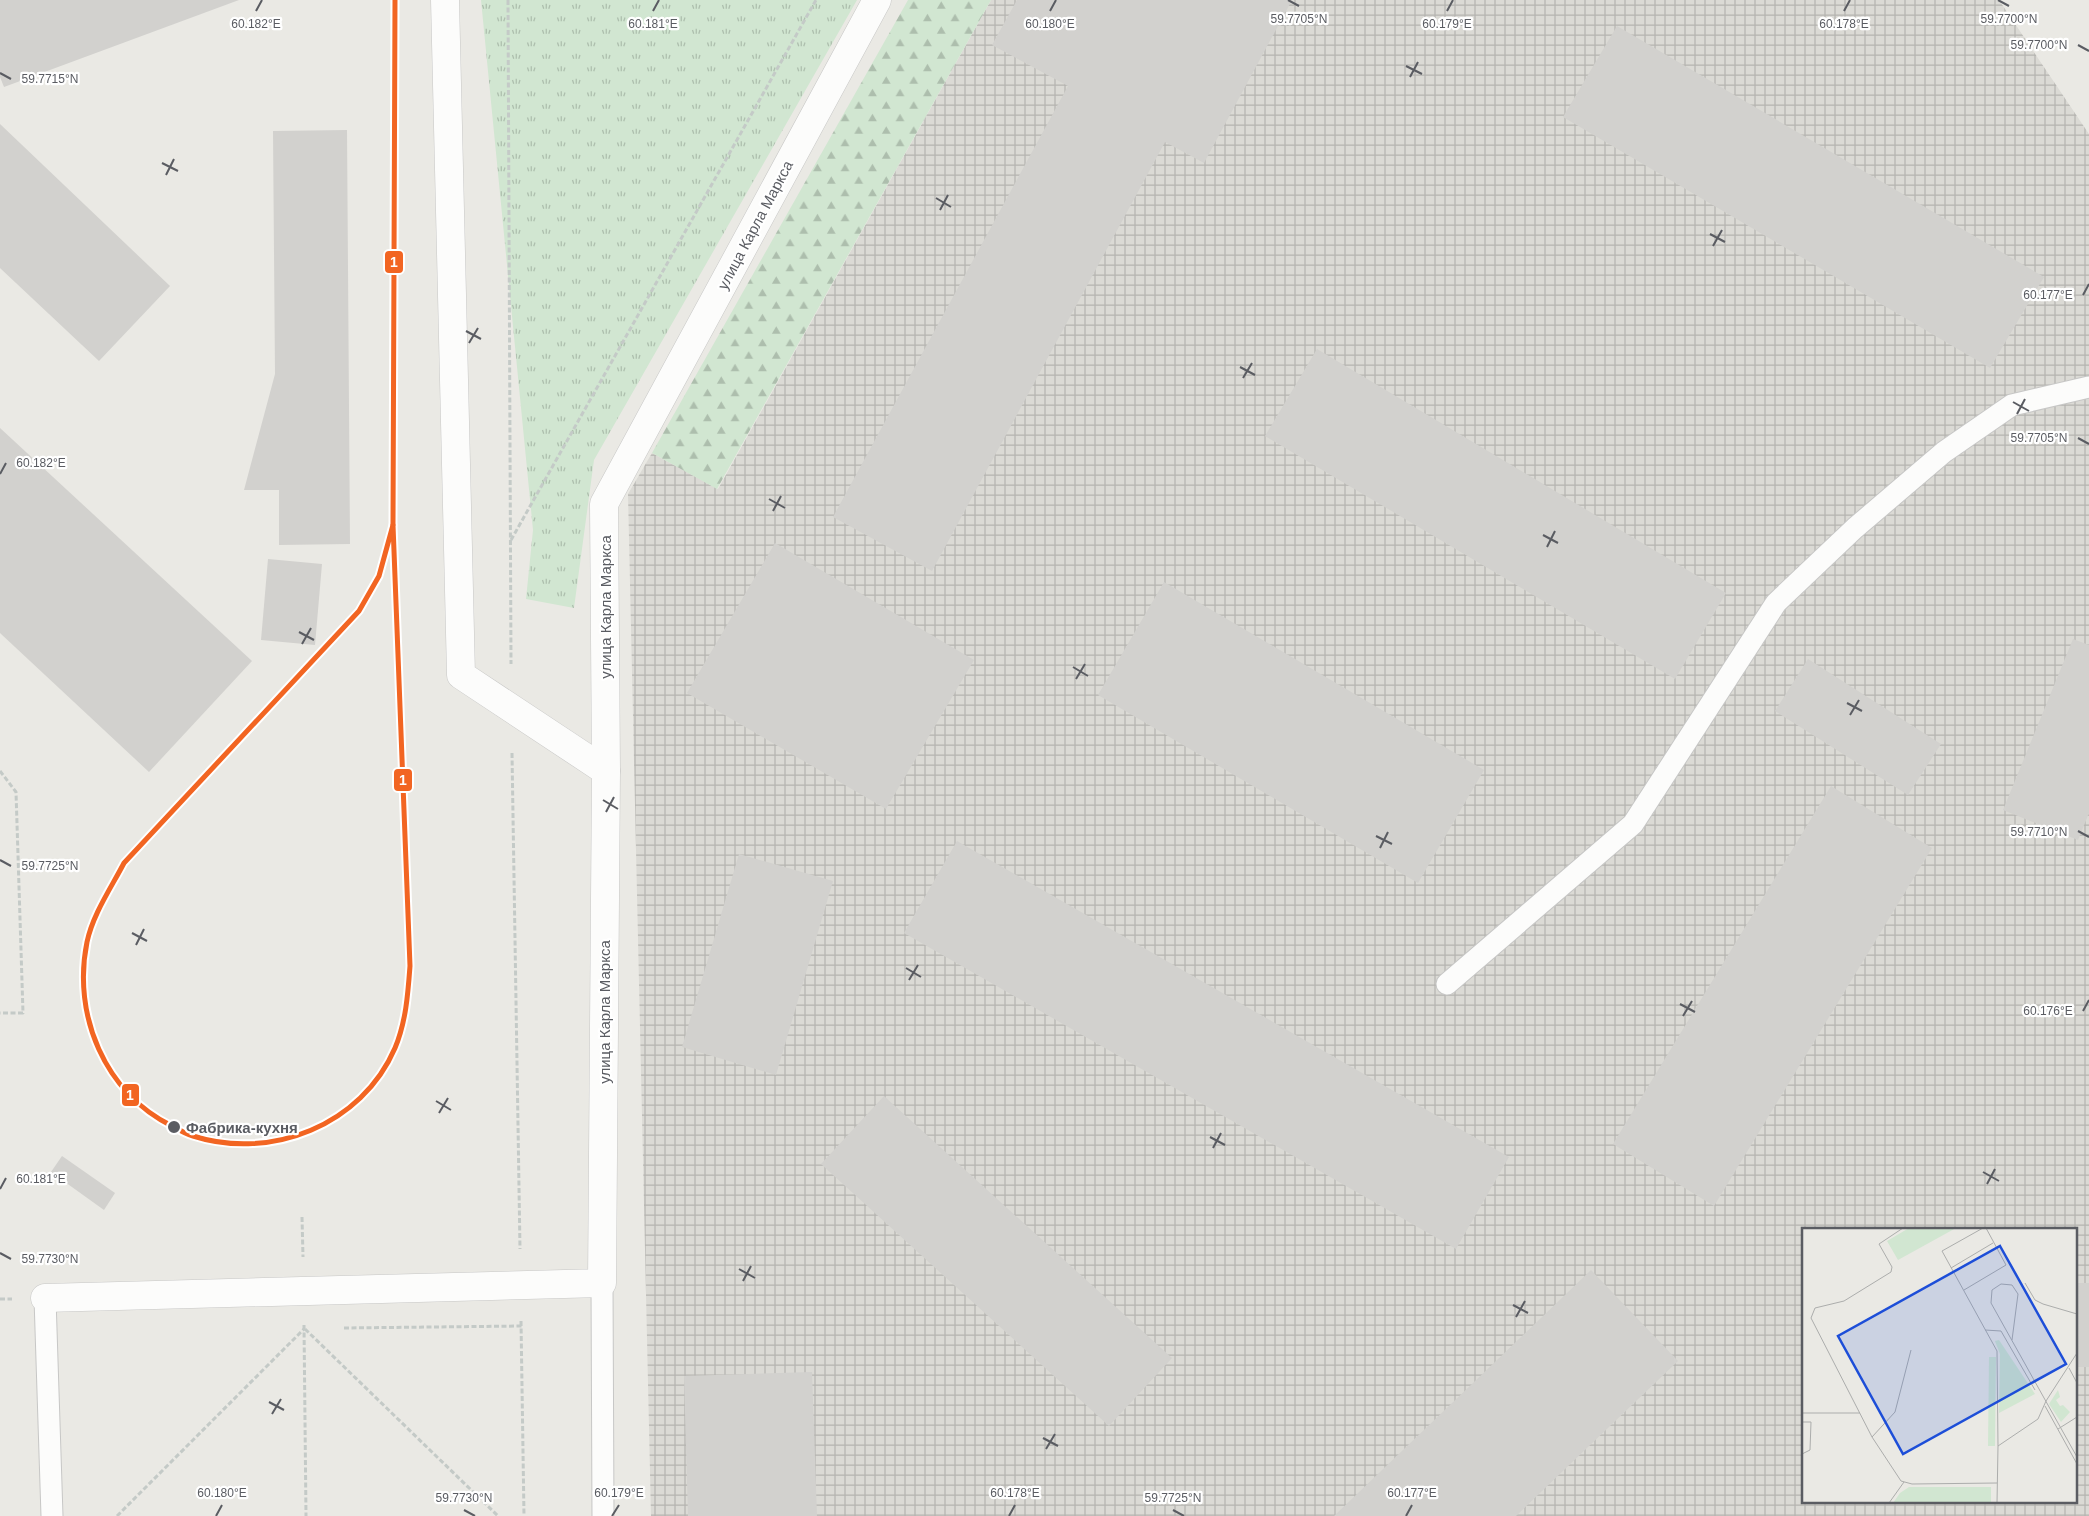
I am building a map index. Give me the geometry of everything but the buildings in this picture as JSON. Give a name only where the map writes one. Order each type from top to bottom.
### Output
[{"type":"street","points":[[446,0],[461,676],[606,771]]},
{"type":"street","name":"улица Карла Маркса","points":[[602,1283],[606,771],[604,504],[877,0]]},
{"type":"street","points":[[45,1298],[602,1283]]},
{"type":"lane","points":[[1447,984],[1633,824],[1776,603],[1855,528],[1944,452],[2012,405],[2089,387]]},
{"type":"lane","points":[[602,1283],[603,1516]]},
{"type":"lane","points":[[45,1298],[52,1516]]},
{"type":"path","points":[[508,0],[511,664]]},
{"type":"path","points":[[511,541],[816,0]]},
{"type":"path","points":[[512,758],[524,1516]]},
{"type":"path","points":[[0,771],[16,792],[23,1012],[0,1014]]},
{"type":"path","points":[[334,1328],[522,1326]]},
{"type":"path","points":[[304,1329],[306,1516]]},
{"type":"path","points":[[304,1329],[498,1516]]},
{"type":"path","points":[[117,1516],[304,1329],[314,1329]]},
{"type":"shaded area","points":[[991,0],[1999,0],[2089,134],[2089,1516],[651,1516],[628,494],[652,453],[718,489]]},
{"type":"green space","points":[[481,0],[857,0],[594,460],[574,608],[526,599],[533,530]]},
{"type":"green space","points":[[908,0],[991,0],[717,489],[652,453]]},
{"type":"transit line","name":"1","points":[[393,525],[395,0]]},
{"type":"transit line","name":"1","points":[[393,525],[410,966],[406,1007],[399,1038],[380,1075],[360,1098],[337,1116],[311,1130],[282,1139],[253,1144],[223,1143],[190,1135],[148,1112],[128,1094],[112,1073],[99,1049],[90,1024],[85,997],[84,970],[90,932],[98,911],[124,863],[359,611],[379,576],[393,525]]},
{"type":"place","name":"Фабрика-кухня","points":[[174,1127]]}]
